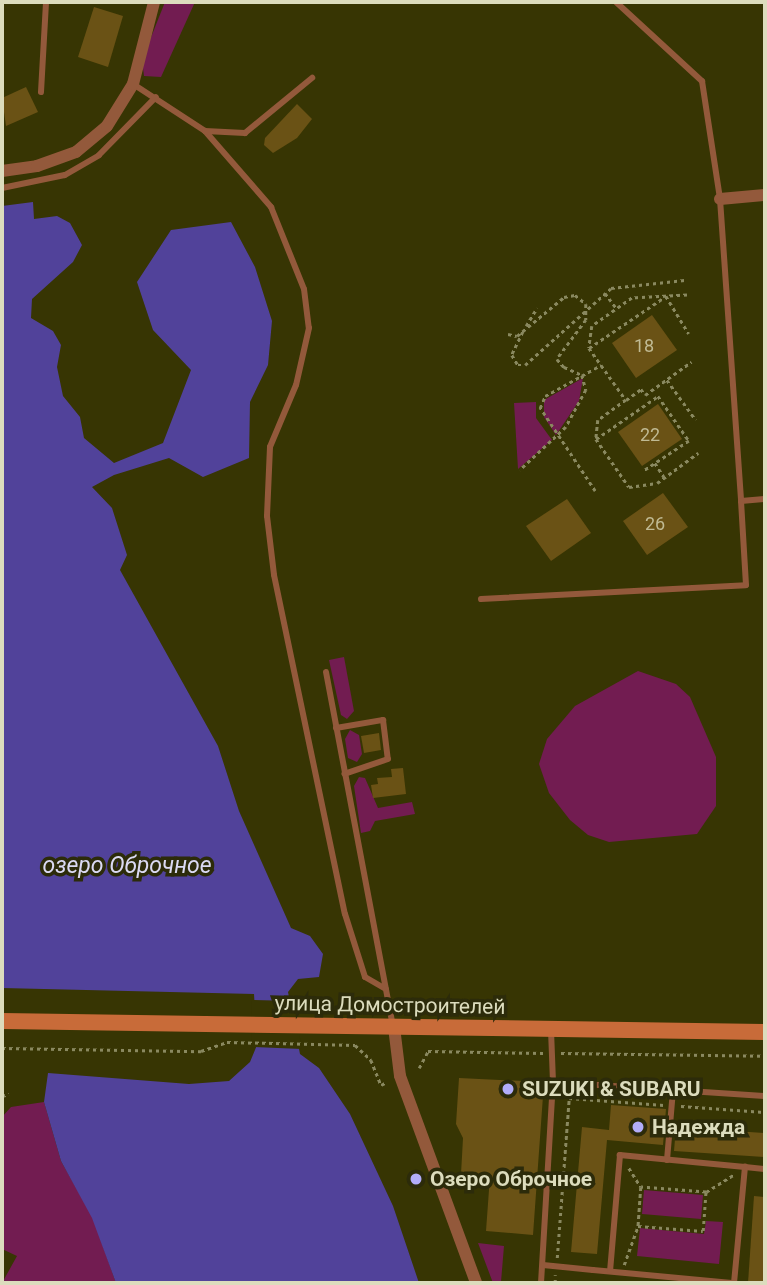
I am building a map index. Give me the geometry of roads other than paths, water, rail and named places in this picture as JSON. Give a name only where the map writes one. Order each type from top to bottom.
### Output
[{"type":"main road","name":"улица Домостроителей","points":[[8,1021],[765,1032]]},
{"type":"street","points":[[2,171],[37,166],[76,152],[107,126],[132,84],[154,2]]},
{"type":"street","points":[[720,199],[765,195]]},
{"type":"street","points":[[394,1027],[400,1076],[476,1283]]},
{"type":"lane","points":[[41,92],[46,2]]},
{"type":"lane","points":[[481,599],[746,585],[720,199],[702,81],[616,2]]},
{"type":"lane","points":[[205,131],[246,133],[312,78]]},
{"type":"lane","points":[[132,84],[205,131],[271,207],[304,289],[309,328],[296,386],[270,447],[267,516],[274,575],[345,914],[365,978],[386,989]]},
{"type":"lane","points":[[2,188],[65,175],[88,162],[156,97]]},
{"type":"lane","points":[[741,501],[765,499]]},
{"type":"lane","points":[[327,672],[344,774],[394,1027]]},
{"type":"lane","points":[[336,728],[383,719],[388,759],[344,774]]},
{"type":"lane","points":[[541,1283],[553,1082],[551,1029]]},
{"type":"lane","points":[[553,1082],[765,1096]]},
{"type":"lane","points":[[667,1160],[673,1090]]},
{"type":"lane","points":[[610,1271],[620,1155],[765,1169]]},
{"type":"lane","points":[[543,1265],[734,1283],[745,1167]]},
{"type":"water","name":"озеро Оброчное","points":[[33,202],[34,219],[57,216],[70,223],[82,245],[73,262],[32,299],[31,318],[53,331],[61,345],[57,367],[63,396],[80,417],[84,438],[114,463],[163,443],[191,370],[153,330],[137,282],[171,230],[231,222],[255,267],[272,321],[268,365],[250,402],[249,458],[203,477],[169,458],[114,475],[92,487],[112,508],[127,555],[120,570],[218,746],[239,811],[291,928],[310,936],[323,954],[319,977],[298,979],[288,992],[300,1054],[319,1068],[350,1114],[393,1206],[419,1283],[116,1283],[92,1218],[61,1161],[44,1102],[48,1073],[189,1084],[229,1081],[250,1062],[257,1045],[254,994],[2,988],[2,206]]},
{"type":"place","name":"SUZUKI & SUBARU","points":[[508,1089]]},
{"type":"place","name":"Надежда","points":[[638,1127]]},
{"type":"place","name":"Озеро Оброчное","points":[[416,1179]]}]
